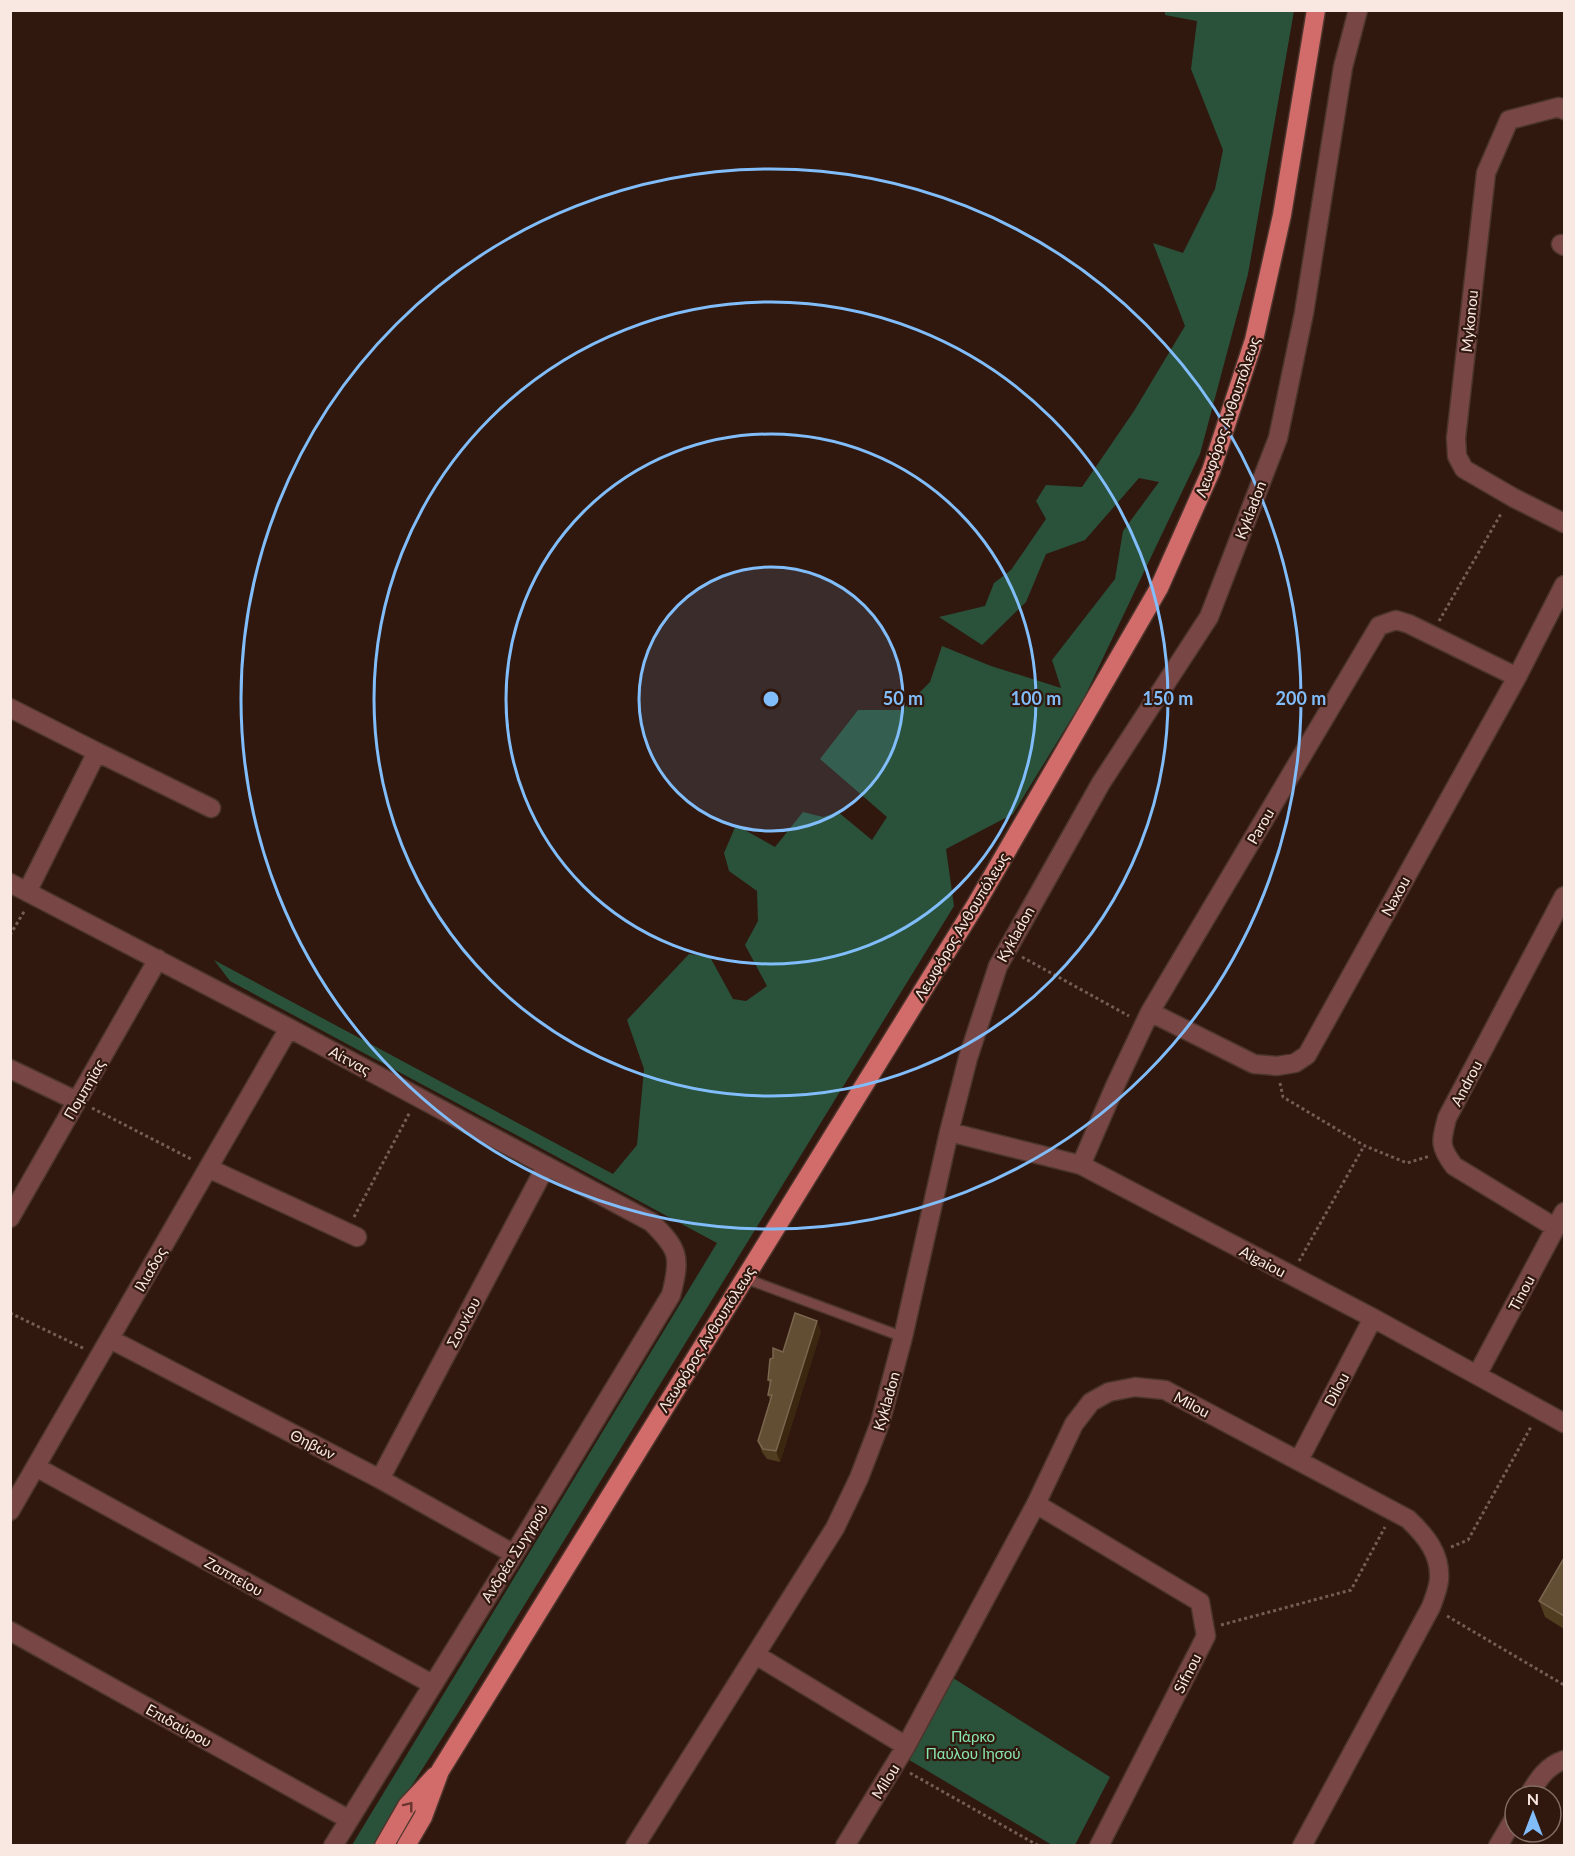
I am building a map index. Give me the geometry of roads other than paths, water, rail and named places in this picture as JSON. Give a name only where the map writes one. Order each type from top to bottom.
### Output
[{"type":"main road","name":"Λεωφόρος Ανθουπόλεως","points":[[406,1845],[423,1817],[440,1771],[975,906],[1160,588],[1211,471],[1254,340],[1282,215],[1316,10]]},
{"type":"main road","name":"Λεωφόρος Ανθουπόλεως","points":[[384,1845],[407,1806],[440,1771]]},
{"type":"street","name":"Kykladon","points":[[635,1845],[835,1528],[859,1478],[880,1423],[903,1337],[968,1058],[998,966],[1101,783],[1209,618],[1278,438],[1304,313],[1343,67],[1358,10]]},
{"type":"street","name":"Mykonou","points":[[1564,110],[1559,107],[1509,120],[1486,173],[1458,415],[1456,456],[1464,469],[1510,496],[1564,523]]},
{"type":"street","name":"Naxou","points":[[1147,1018],[1254,1064],[1277,1066],[1295,1063],[1307,1055],[1517,677],[1559,609],[1564,585]]},
{"type":"street","name":"Parou","points":[[1081,1165],[1147,1018],[1379,626],[1396,620],[1409,624],[1517,677]]},
{"type":"street","points":[[10,708],[211,808]]},
{"type":"street","points":[[24,890],[97,752]]},
{"type":"street","name":"Αίτνας","points":[[24,890],[289,1028],[651,1222],[666,1236],[677,1253]]},
{"type":"street","name":"Androu","points":[[1556,1228],[1454,1166],[1443,1151],[1442,1138],[1447,1118],[1564,896]]},
{"type":"street","name":"Πομπηϊας","points":[[10,1218],[158,959]]},
{"type":"street","name":"Ιλιαδος","points":[[10,1511],[289,1028]]},
{"type":"street","points":[[10,1069],[77,1101]]},
{"type":"street","name":"Aigaiou","points":[[949,1132],[1081,1165],[1373,1318],[1564,1423]]},
{"type":"street","name":"Σουνίου","points":[[380,1479],[546,1166]]},
{"type":"street","points":[[208,1168],[352,1235]]},
{"type":"street","name":"Tinou","points":[[1477,1375],[1564,1212]]},
{"type":"street","name":"Ανδρέα Συγγρού","points":[[333,1845],[514,1554],[671,1295],[676,1274],[677,1253]]},
{"type":"street","name":"Dilou","points":[[1299,1460],[1373,1318]]},
{"type":"street","name":"Θηβών","points":[[110,1339],[380,1479],[514,1554]]},
{"type":"street","name":"Milou","points":[[845,1845],[906,1746],[1036,1504],[1074,1424],[1091,1402],[1109,1392],[1135,1387],[1165,1390],[1394,1512],[1408,1520],[1425,1535],[1435,1553],[1439,1579],[1431,1607],[1302,1845]]},
{"type":"street","name":"Ζαππείου","points":[[36,1467],[432,1684]]},
{"type":"street","name":"Sifnou","points":[[1036,1504],[1200,1602],[1206,1636],[1099,1845]]},
{"type":"street","name":"Επιδαύρου","points":[[10,1631],[348,1819]]},
{"type":"street","points":[[756,1655],[906,1746]]},
{"type":"street","points":[[1536,1784],[1555,1763],[1564,1760]]},
{"type":"lane","points":[[744,1278],[903,1337]]},
{"type":"park label","name":"Πἀρκο Παὐλου Ιησού","points":[[973,1744]]}]
